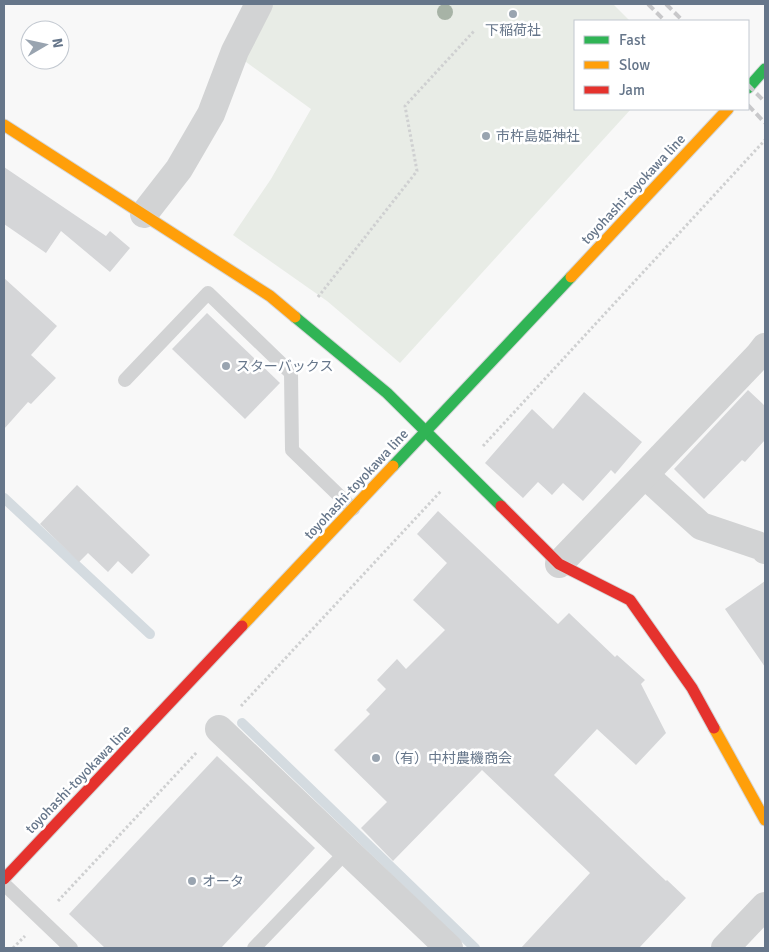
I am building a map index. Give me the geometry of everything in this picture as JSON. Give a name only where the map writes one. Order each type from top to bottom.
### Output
[{"type":"main road","points":[[749,87],[765,69]]},
{"type":"main road","name":"toyohashi-toyokawa line","points":[[4,879],[354,509],[727,110]]},
{"type":"main road","points":[[4,125],[270,296],[387,393],[559,564],[630,600],[692,688],[765,820]]},
{"type":"street","points":[[144,214],[179,169],[211,114],[236,51],[259,4]]},
{"type":"street","points":[[559,564],[765,347]]},
{"type":"street","points":[[645,475],[701,526],[763,547],[765,550]]},
{"type":"street","points":[[219,729],[449,948]]},
{"type":"street","points":[[725,948],[765,906]]},
{"type":"lane","points":[[125,380],[208,293],[291,373],[292,450],[354,509]]},
{"type":"lane","points":[[254,948],[347,851]]},
{"type":"lane","points":[[4,884],[71,948]]},
{"type":"path","points":[[314,303],[417,171],[405,106],[475,30]]},
{"type":"path","points":[[477,452],[765,140]]},
{"type":"shaded area","points":[[273,4],[613,4],[629,20],[574,20],[574,110],[630,110],[400,363],[327,301],[233,235],[271,179],[311,109],[242,59]]},
{"type":"building","points":[[4,167],[106,236],[110,231],[130,248],[110,272],[61,231],[46,253],[4,224]]},
{"type":"building","points":[[4,278],[57,326],[31,355],[56,378],[31,404],[28,402],[4,429]]},
{"type":"building","name":"スターバックス","points":[[207,313],[280,383],[245,419],[172,349]]},
{"type":"building","points":[[748,390],[765,406],[765,440],[745,462],[742,460],[704,499],[674,469]]},
{"type":"building","points":[[584,392],[642,442],[615,474],[611,470],[583,501],[563,483],[552,495],[538,482],[523,498],[485,463],[532,409],[553,429]]},
{"type":"building","points":[[77,485],[150,555],[132,574],[118,561],[108,572],[88,553],[79,562],[40,524]]},
{"type":"building","points":[[438,511],[558,624],[569,613],[615,657],[617,655],[645,680],[641,684],[666,733],[636,765],[597,729],[554,775],[686,898],[639,948],[521,948],[590,873],[482,770],[393,861],[361,828],[387,802],[334,750],[370,714],[366,710],[386,689],[377,680],[397,659],[406,669],[445,630],[413,600],[447,563],[417,534]]},
{"type":"building","points":[[765,581],[765,667],[725,609]]},
{"type":"building","name":"オータ","points":[[217,756],[315,848],[221,948],[105,948],[69,914]]},
{"type":"waterway","points":[[4,498],[150,634]]},
{"type":"waterway","points":[[242,723],[475,948]]},
{"type":"railway","points":[[648,4],[664,20]]},
{"type":"railway","points":[[666,4],[682,20]]},
{"type":"railway","points":[[749,86],[765,102]]},
{"type":"railway","points":[[749,106],[765,123]]},
{"type":"traffic: fast","points":[[749,87],[765,69]]},
{"type":"traffic: fast","points":[[393,466],[571,277]]},
{"type":"traffic: fast","points":[[295,317],[387,393],[501,506]]},
{"type":"traffic: slow","points":[[571,277],[727,110]]},
{"type":"traffic: slow","points":[[4,125],[270,296],[295,317]]},
{"type":"traffic: slow","points":[[242,626],[393,466]]},
{"type":"traffic: slow","points":[[714,728],[765,820]]},
{"type":"traffic: jam","points":[[501,506],[559,564],[630,600],[692,688],[714,728]]},
{"type":"traffic: jam","points":[[4,879],[242,626]]},
{"type":"place","name":"下稲荷社","points":[[513,14]]},
{"type":"place","name":"市杵島姫神社","points":[[486,136]]},
{"type":"place","name":"スターバックス","points":[[226,366]]},
{"type":"place","name":"（有）中村農機商会","points":[[376,758]]},
{"type":"place","name":"オータ","points":[[192,881]]}]
